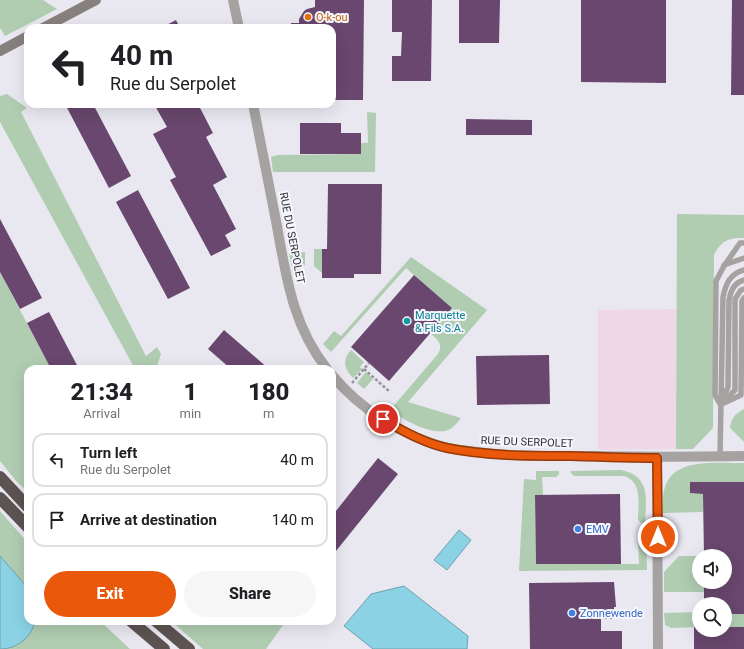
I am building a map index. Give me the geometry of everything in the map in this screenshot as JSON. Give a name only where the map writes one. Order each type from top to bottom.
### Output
[{"type":"highway","points":[[0,477],[24,503]]},
{"type":"highway","points":[[0,498],[24,523]]},
{"type":"highway","points":[[136,625],[164,649]]},
{"type":"highway","points":[[161,625],[189,649]]},
{"type":"highway","points":[[147,634],[154,649]]},
{"type":"main road","points":[[50,24],[95,0]]},
{"type":"main road","points":[[0,51],[24,38]]},
{"type":"street","points":[[233,0],[238,24]]},
{"type":"street","name":"RUE DU SERPOLET","points":[[254,108],[288,286],[298,319],[316,354],[325,365]]},
{"type":"street","name":"RUE DU SERPOLET","points":[[336,379],[369,410],[393,426],[418,438],[445,448],[482,453],[524,456],[657,458],[744,456]]},
{"type":"street","points":[[657,458],[658,649]]},
{"type":"lane","points":[[720,404],[715,395],[716,281],[724,266],[740,243],[744,243]]},
{"type":"lane","points":[[724,266],[744,258]]},
{"type":"lane","points":[[720,456],[723,297],[726,284],[732,276],[744,270]]},
{"type":"lane","points":[[720,404],[728,387],[729,300],[732,289],[740,281],[744,280]]},
{"type":"lane","points":[[720,404],[735,390],[736,299],[741,290],[744,289]]},
{"type":"lane","points":[[720,404],[741,395],[742,301],[744,298]]},
{"type":"path","points":[[346,390],[369,363]]},
{"type":"path","points":[[364,369],[390,392]]},
{"type":"shaded area","points":[[676,309],[676,449],[598,450],[598,310]]},
{"type":"green space","points":[[0,0],[43,0],[57,9],[28,24],[24,24],[24,26],[5,36],[0,28]]},
{"type":"green space","points":[[7,94],[24,106],[24,108],[27,108],[21,112],[146,356],[157,347],[161,354],[157,365],[133,365],[0,122],[0,96]]},
{"type":"green space","points":[[367,112],[376,113],[375,172],[273,172],[271,157],[278,155],[360,154],[361,143],[368,143]]},
{"type":"green space","points":[[677,214],[744,215],[744,238],[730,239],[726,241],[720,246],[714,255],[713,428],[693,449],[676,449]]},
{"type":"green space","points":[[314,249],[322,249],[322,273],[314,266]]},
{"type":"green space","points":[[305,252],[305,265],[293,274],[289,253]]},
{"type":"green space","points":[[411,257],[487,310],[408,402],[461,418],[455,426],[445,431],[429,430],[420,427],[403,419],[390,410],[438,354],[440,350],[439,342],[430,333],[452,308],[406,268],[331,352],[323,344],[334,331],[341,336]]},
{"type":"green space","points":[[0,272],[49,365],[24,365],[24,488],[0,461]]},
{"type":"green space","points":[[351,350],[364,362],[360,367],[362,369],[353,378],[345,364],[346,357]]},
{"type":"green space","points":[[366,372],[373,379],[364,389],[357,383]]},
{"type":"green space","points":[[744,409],[744,442],[730,428],[734,417]]},
{"type":"green space","points":[[744,463],[744,482],[690,482],[691,493],[703,494],[703,512],[663,513],[664,491],[668,480],[676,472],[685,467],[696,464]]},
{"type":"green space","points":[[621,470],[638,477],[642,483],[646,497],[645,523],[641,523],[638,520],[639,501],[637,488],[630,479],[624,476],[574,476],[571,473],[571,471]]},
{"type":"green space","points":[[536,471],[559,471],[559,474],[556,477],[542,477],[543,495],[535,495],[536,564],[639,564],[638,538],[642,535],[646,535],[647,570],[519,571],[524,479],[536,480]]},
{"type":"green space","points":[[0,511],[24,538],[24,625],[104,625],[130,649],[0,649]]},
{"type":"green space","points":[[679,556],[692,556],[692,589],[704,589],[704,592],[664,592],[664,572]]},
{"type":"green space","points":[[692,612],[692,627],[671,628],[665,625],[664,613]]},
{"type":"green space","points":[[732,614],[744,614],[744,627],[732,627]]},
{"type":"green space","points":[[176,625],[283,625],[266,649],[203,649]]},
{"type":"water","points":[[459,530],[471,540],[447,570],[434,560]]},
{"type":"water","points":[[0,556],[24,583],[24,625],[34,625],[31,632],[23,641],[12,647],[0,649]]},
{"type":"water","points":[[404,586],[468,636],[467,649],[373,649],[344,626],[371,594]]},
{"type":"building","points":[[315,0],[364,0],[363,100],[336,100],[336,24],[291,24],[299,23],[299,19],[304,11],[315,7]]},
{"type":"building","points":[[392,0],[432,0],[431,81],[392,81],[392,56],[401,56],[402,32],[392,32]]},
{"type":"building","points":[[459,0],[500,0],[499,43],[459,43]]},
{"type":"building","points":[[581,0],[666,0],[666,83],[581,82]]},
{"type":"building","points":[[732,0],[744,0],[744,95],[731,95]]},
{"type":"building","points":[[176,20],[178,24],[168,24]]},
{"type":"building","points":[[67,108],[95,108],[131,176],[109,188]]},
{"type":"building","points":[[156,108],[200,108],[213,133],[206,137],[227,177],[213,185],[236,229],[225,235],[231,246],[211,256],[170,180],[176,177],[153,134],[167,127]]},
{"type":"building","points":[[466,119],[532,120],[532,135],[466,135]]},
{"type":"building","points":[[300,123],[341,123],[341,133],[361,133],[361,154],[300,154]]},
{"type":"building","points":[[328,184],[382,184],[381,274],[354,274],[354,278],[322,278],[322,249],[327,249]]},
{"type":"building","points":[[138,190],[190,288],[168,299],[116,202]]},
{"type":"building","points":[[0,219],[42,298],[20,309],[0,272]]},
{"type":"building","name":"Marquette & Fils S.A.","points":[[414,275],[452,308],[389,381],[351,347]]},
{"type":"building","points":[[49,312],[77,365],[49,365],[27,323]]},
{"type":"building","points":[[224,330],[264,365],[226,365],[208,349]]},
{"type":"building","points":[[549,355],[550,404],[477,405],[476,356]]},
{"type":"building","points":[[378,458],[398,474],[336,551],[336,511]]},
{"type":"building","points":[[690,482],[744,482],[744,614],[732,614],[732,597],[704,597],[704,589],[732,589],[732,549],[704,549],[703,494],[690,493]]},
{"type":"building","name":"EMV","points":[[620,494],[621,564],[536,564],[535,495]]},
{"type":"building","name":"Zonnewende","points":[[614,582],[616,607],[614,607],[614,619],[601,619],[601,631],[622,631],[622,649],[530,649],[529,583]]},
{"type":"building","points":[[732,627],[744,627],[744,649],[694,649],[694,637],[732,637]]},
{"type":"place","name":"O-k-ou","points":[[308,17]]},
{"type":"place","name":"Marquette & Fils S.A.","points":[[407,321]]},
{"type":"place","name":"EMV","points":[[578,529]]},
{"type":"place","name":"Zonnewende","points":[[572,613]]},
{"type":"route","points":[[383,419],[393,426],[418,438],[445,448],[482,453],[524,456],[657,458],[658,537]]}]
